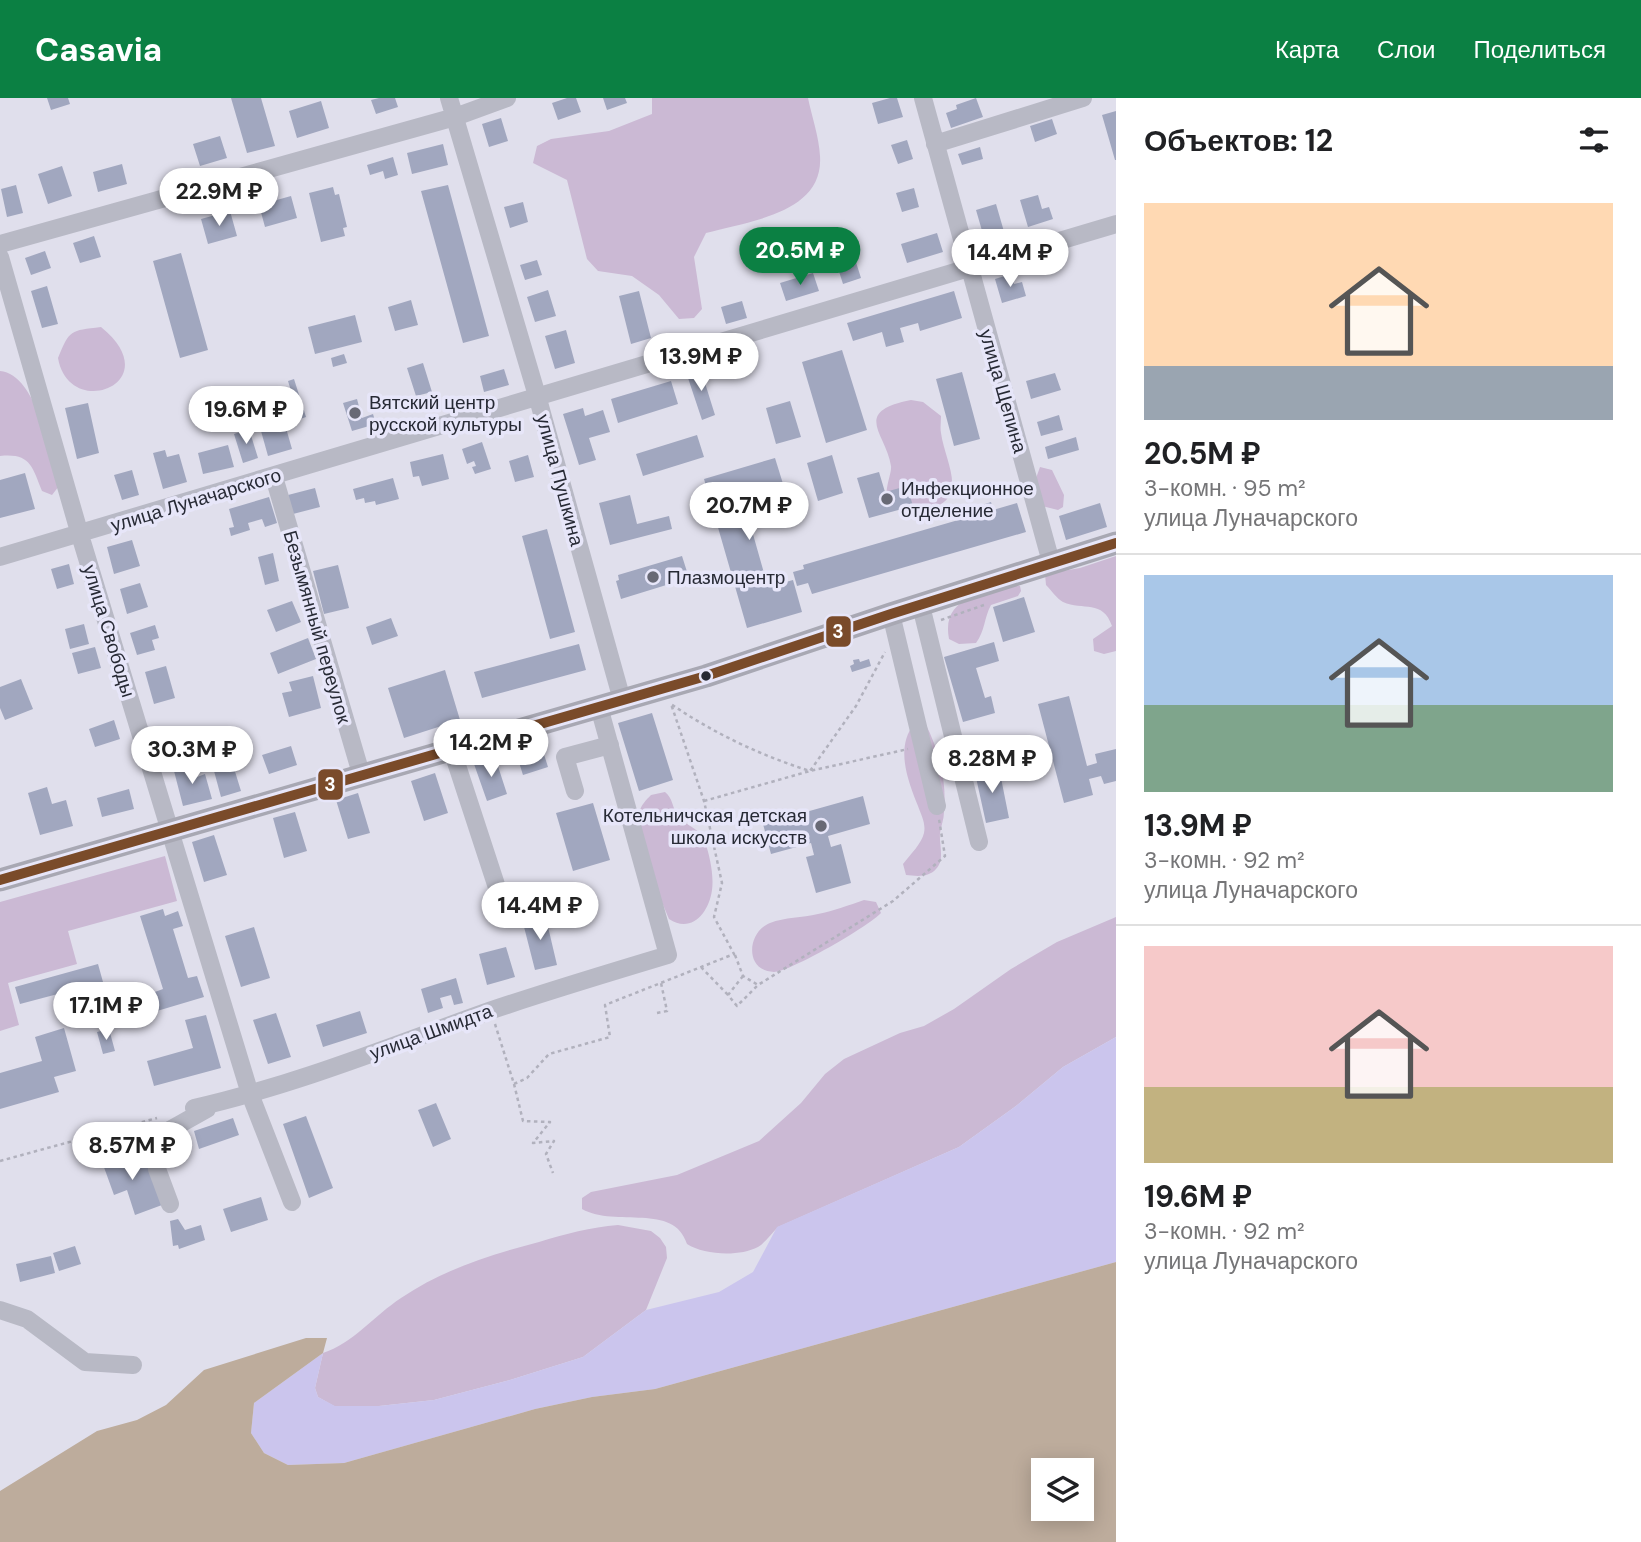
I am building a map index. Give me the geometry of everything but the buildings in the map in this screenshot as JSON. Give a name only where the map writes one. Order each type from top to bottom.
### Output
[{"type":"main road","points":[[0,880],[893,624],[921,606],[1116,543]]},
{"type":"street","name":"улица Пушкина","points":[[449,98],[538,399],[622,701]]},
{"type":"street","points":[[0,244],[455,117],[507,98]]},
{"type":"street","name":"улица Щепина","points":[[923,98],[1051,562]]},
{"type":"street","points":[[935,144],[1083,98]]},
{"type":"street","name":"улица Луначарского","points":[[0,558],[1116,225]]},
{"type":"street","name":"улица Свободы","points":[[0,257],[80,535],[250,1094],[292,1202]]},
{"type":"street","name":"Безымянный переулок","points":[[274,477],[362,777]]},
{"type":"street","points":[[921,606],[979,842]]},
{"type":"street","points":[[893,624],[937,806]]},
{"type":"street","points":[[575,791],[565,757],[610,745],[599,707]]},
{"type":"street","name":"улица Шмидта","points":[[194,1108],[250,1094],[369,1055],[491,1010],[667,955],[610,745]]},
{"type":"street","points":[[452,750],[503,906]]},
{"type":"street","points":[[170,1204],[157,1169],[166,1132],[223,1102]]},
{"type":"street","points":[[0,1310],[27,1319],[85,1362],[133,1365]]},
{"type":"path","points":[[810,771],[856,706],[893,624]]},
{"type":"path","points":[[810,771],[770,757],[692,719],[671,705],[704,801],[810,771],[921,746]]},
{"type":"path","points":[[701,967],[737,1006],[758,985],[893,901],[945,856],[937,806]]},
{"type":"path","points":[[713,846],[746,841]]},
{"type":"path","points":[[734,954],[743,976],[758,985]]},
{"type":"path","points":[[728,995],[743,976]]},
{"type":"path","points":[[657,1013],[667,1012],[661,983]]},
{"type":"path","points":[[514,1084],[523,1121],[550,1122],[533,1143],[554,1142],[546,1154],[553,1173]]},
{"type":"path","points":[[0,1161],[194,1108]]},
{"type":"shaded area","points":[[652,98],[808,98],[818,142],[818,175],[810,191],[797,203],[762,219],[706,233],[694,257],[702,309],[694,318],[679,319],[659,295],[632,276],[598,271],[587,259],[567,180],[533,163],[537,146],[551,139],[609,131],[652,114]]},
{"type":"shaded area","points":[[101,327],[119,347],[125,364],[121,378],[110,388],[95,391],[79,388],[66,377],[58,358],[65,341],[72,333]]},
{"type":"shaded area","points":[[0,371],[13,376],[24,386],[33,401],[59,486],[52,495],[42,491],[32,468],[24,459],[0,456]]},
{"type":"shaded area","points":[[911,400],[923,402],[941,416],[941,433],[950,468],[952,490],[939,505],[909,511],[887,504],[891,466],[879,434],[877,417],[893,405]]},
{"type":"shaded area","points":[[1040,467],[1052,470],[1064,495],[1063,507],[1058,510],[1042,506],[1035,481]]},
{"type":"shaded area","points":[[1116,556],[1116,651],[1104,654],[1094,651],[1093,639],[1112,626],[1108,618],[1098,609],[1061,601],[1046,585],[1045,574],[1080,568]]},
{"type":"shaded area","points":[[1013,584],[1020,586],[1018,596],[991,605],[976,643],[959,644],[949,639],[948,625],[951,614],[958,606],[977,595]]},
{"type":"shaded area","points":[[925,723],[938,755],[943,777],[945,800],[940,833],[941,857],[939,865],[929,874],[906,875],[903,864],[921,841],[924,829],[907,775],[905,743],[914,724]]},
{"type":"shaded area","points":[[665,792],[678,816],[703,837],[711,866],[712,890],[707,906],[698,919],[685,924],[669,919],[639,837],[639,813],[642,805],[651,795]]},
{"type":"shaded area","points":[[165,856],[177,901],[68,931],[77,964],[8,983],[19,1025],[0,1031],[0,902]]},
{"type":"shaded area","points":[[864,900],[876,902],[881,913],[812,957],[774,972],[764,970],[753,958],[753,942],[762,928],[770,923],[824,913]]},
{"type":"shaded area","points":[[1116,917],[1116,1037],[1063,1067],[1016,1106],[959,1147],[778,1227],[761,1245],[741,1252],[712,1252],[694,1248],[687,1244],[680,1231],[670,1223],[657,1219],[611,1217],[582,1209],[582,1198],[591,1192],[677,1175],[759,1141],[801,1103],[825,1074],[844,1059],[900,1033],[924,1026],[1057,942]]},
{"type":"shaded area","points":[[618,1225],[651,1231],[666,1247],[667,1258],[646,1310],[583,1357],[434,1400],[379,1406],[334,1406],[318,1397],[315,1388],[323,1353],[344,1343],[417,1288],[451,1271],[503,1252],[578,1231]]},
{"type":"shaded area","points":[[1116,1262],[1116,1542],[0,1542],[0,1491],[97,1431],[137,1420],[166,1405],[204,1370],[306,1338],[327,1338],[323,1353],[254,1403],[251,1433],[264,1453],[288,1465],[344,1463],[535,1409],[592,1397],[655,1389]]},
{"type":"sand","points":[[1116,1037],[1116,1262],[655,1389],[592,1397],[535,1409],[344,1463],[288,1465],[264,1453],[251,1433],[254,1403],[323,1353],[315,1388],[318,1397],[335,1406],[379,1406],[434,1400],[583,1357],[646,1310],[719,1292],[753,1272],[777,1227],[959,1147],[1016,1106],[1063,1067]]},
{"type":"transit line","name":"3","points":[[0,880],[706,676],[1116,543]]},
{"type":"place","name":"Вятский центр русской культуры","points":[[355,413]]},
{"type":"place","name":"Инфекционное отделение","points":[[887,499]]},
{"type":"place","name":"Плазмоцентр","points":[[653,577]]},
{"type":"place","name":"Котельничская детская школа искусств","points":[[821,826]]}]
